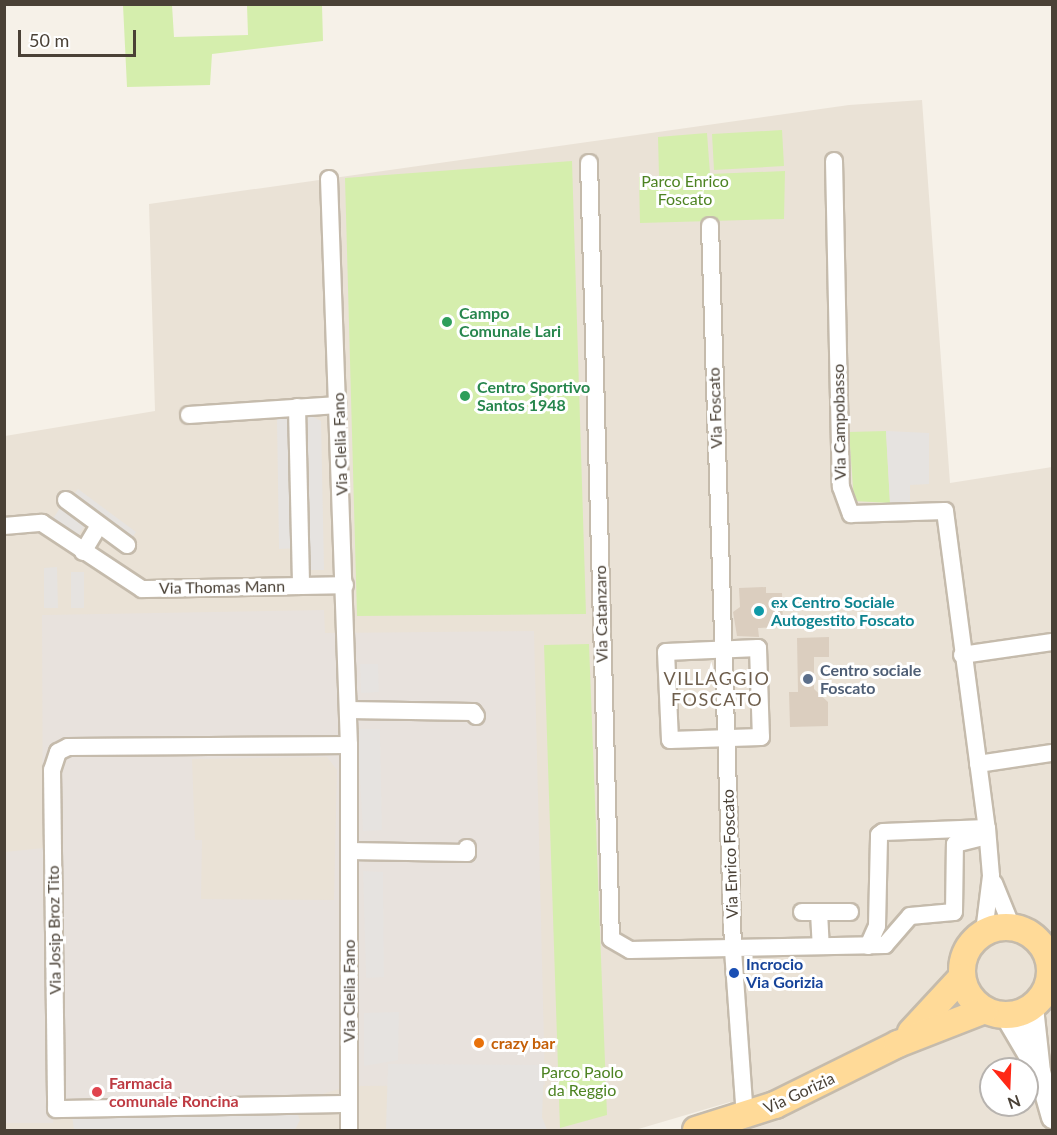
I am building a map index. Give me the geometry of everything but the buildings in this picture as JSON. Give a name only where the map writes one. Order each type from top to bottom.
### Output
[{"type":"main road","points":[[1012,927],[1047,944],[1051,976],[1032,1007],[995,1013],[969,997],[962,977],[963,957],[984,932],[1012,927]]},
{"type":"main road","points":[[898,1044],[962,977]]},
{"type":"main road","name":"Via Gorizia","points":[[696,1131],[745,1117],[898,1044],[995,1013]]},
{"type":"street","name":"Via Campobasso","points":[[834,161],[841,487],[851,514],[945,511],[962,655],[987,832],[991,876],[984,932]]},
{"type":"street","name":"Via Catanzaro","points":[[589,163],[608,930],[620,947],[630,950],[733,950]]},
{"type":"street","name":"Via Clelia Fano","points":[[329,179],[349,745],[349,1131]]},
{"type":"street","name":"Via Foscato","points":[[710,226],[720,591]]},
{"type":"street","points":[[189,415],[338,405]]},
{"type":"street","name":"Via Thomas Mann","points":[[297,407],[301,586]]},
{"type":"street","points":[[66,500],[127,545]]},
{"type":"street","name":"Via Thomas Mann","points":[[4,526],[42,523],[142,589],[345,585]]},
{"type":"street","points":[[83,552],[99,525]]},
{"type":"street","name":"Via Enrico Foscato","points":[[720,591],[733,950],[745,1117]]},
{"type":"street","points":[[962,655],[1053,642]]},
{"type":"street","points":[[758,648],[761,737],[727,738],[670,740],[666,652],[758,648]]},
{"type":"street","points":[[348,710],[473,712],[476,716]]},
{"type":"street","name":"Via Josip Broz Tito","points":[[349,745],[68,747],[58,752],[52,770],[56,1109],[349,1104]]},
{"type":"street","points":[[978,764],[1053,753]]},
{"type":"street","points":[[868,946],[877,926],[879,835],[955,837],[987,832]]},
{"type":"street","points":[[733,950],[868,946],[890,942],[902,922],[910,916],[954,912],[955,837]]},
{"type":"street","points":[[349,851],[467,853],[467,848]]},
{"type":"street","name":"Via Campobasso","points":[[991,876],[1012,927]]},
{"type":"street","points":[[802,912],[850,912]]},
{"type":"street","points":[[819,912],[821,946]]},
{"type":"street","points":[[1032,1007],[1037,1057]]},
{"type":"street","points":[[995,1013],[1028,1057]]},
{"type":"street","points":[[1039,1071],[1053,1118]]},
{"type":"shaded area","points":[[922,100],[950,483],[1052,467],[1052,1130],[736,1130],[730,1102],[635,1130],[5,1130],[5,436],[155,411],[149,204],[849,105]]},
{"type":"shaded area","points":[[307,414],[321,421],[324,570],[300,570],[300,548],[279,549],[277,417]]},
{"type":"shaded area","points":[[886,431],[929,433],[929,484],[910,485],[910,503],[890,503]]},
{"type":"shaded area","points":[[78,489],[136,532],[130,541],[72,497]]},
{"type":"shaded area","points":[[60,508],[84,527],[76,538],[52,520]]},
{"type":"shaded area","points":[[57,567],[58,608],[44,608],[44,568]]},
{"type":"shaded area","points":[[71,572],[84,572],[84,608],[71,608]]},
{"type":"shaded area","points":[[324,610],[325,633],[534,631],[545,1085],[349,1086],[293,1103],[56,1110],[53,1123],[5,1123],[5,852],[43,848],[42,615]],"holes":[[[327,757],[337,770],[334,900],[201,899],[202,840],[195,840],[192,759]]]},
{"type":"shaded area","points":[[360,664],[378,664],[379,692],[361,693]]},
{"type":"shaded area","points":[[357,729],[380,729],[382,830],[363,831]]},
{"type":"shaded area","points":[[363,871],[383,872],[384,977],[366,978]]},
{"type":"shaded area","points":[[399,1012],[398,1060],[364,1066],[364,1013]]},
{"type":"shaded area","points":[[388,1064],[544,1065],[542,1117],[547,1130],[386,1130]]},
{"type":"shaded area","points":[[293,1103],[300,1120],[295,1130],[74,1130],[71,1109]]},
{"type":"green space","points":[[123,5],[172,5],[174,37],[248,35],[247,5],[322,5],[323,41],[212,54],[210,85],[127,87]]},
{"type":"green space","points":[[782,130],[784,166],[714,170],[712,134]]},
{"type":"green space","name":"Parco Enrico Foscato","points":[[707,133],[710,174],[785,171],[784,219],[640,223],[639,177],[659,176],[658,137]]},
{"type":"green space","name":"Centro Sportivo Santos 1948","points":[[572,161],[586,614],[357,616],[345,178]]},
{"type":"green space","points":[[886,431],[890,503],[854,501],[849,432]]},
{"type":"green space","name":"Parco Paolo da Reggio","points":[[589,644],[607,1115],[560,1128],[544,645]]},
{"type":"place","name":"Campo Comunale Lari","points":[[447,322]]},
{"type":"place","name":"Centro Sportivo Santos 1948","points":[[465,396]]},
{"type":"place","name":"ex Centro Sociale Autogestito Foscato","points":[[759,611]]},
{"type":"place","name":"Centro sociale Foscato","points":[[808,679]]},
{"type":"place","name":"Incrocio Via Gorizia","points":[[734,973]]},
{"type":"place","name":"crazy bar","points":[[479,1043]]},
{"type":"place","name":"Farmacia comunale Roncina","points":[[97,1092]]},
{"type":"district","name":"VILLAGGIO FOSCATO","points":[[717,689]]}]
